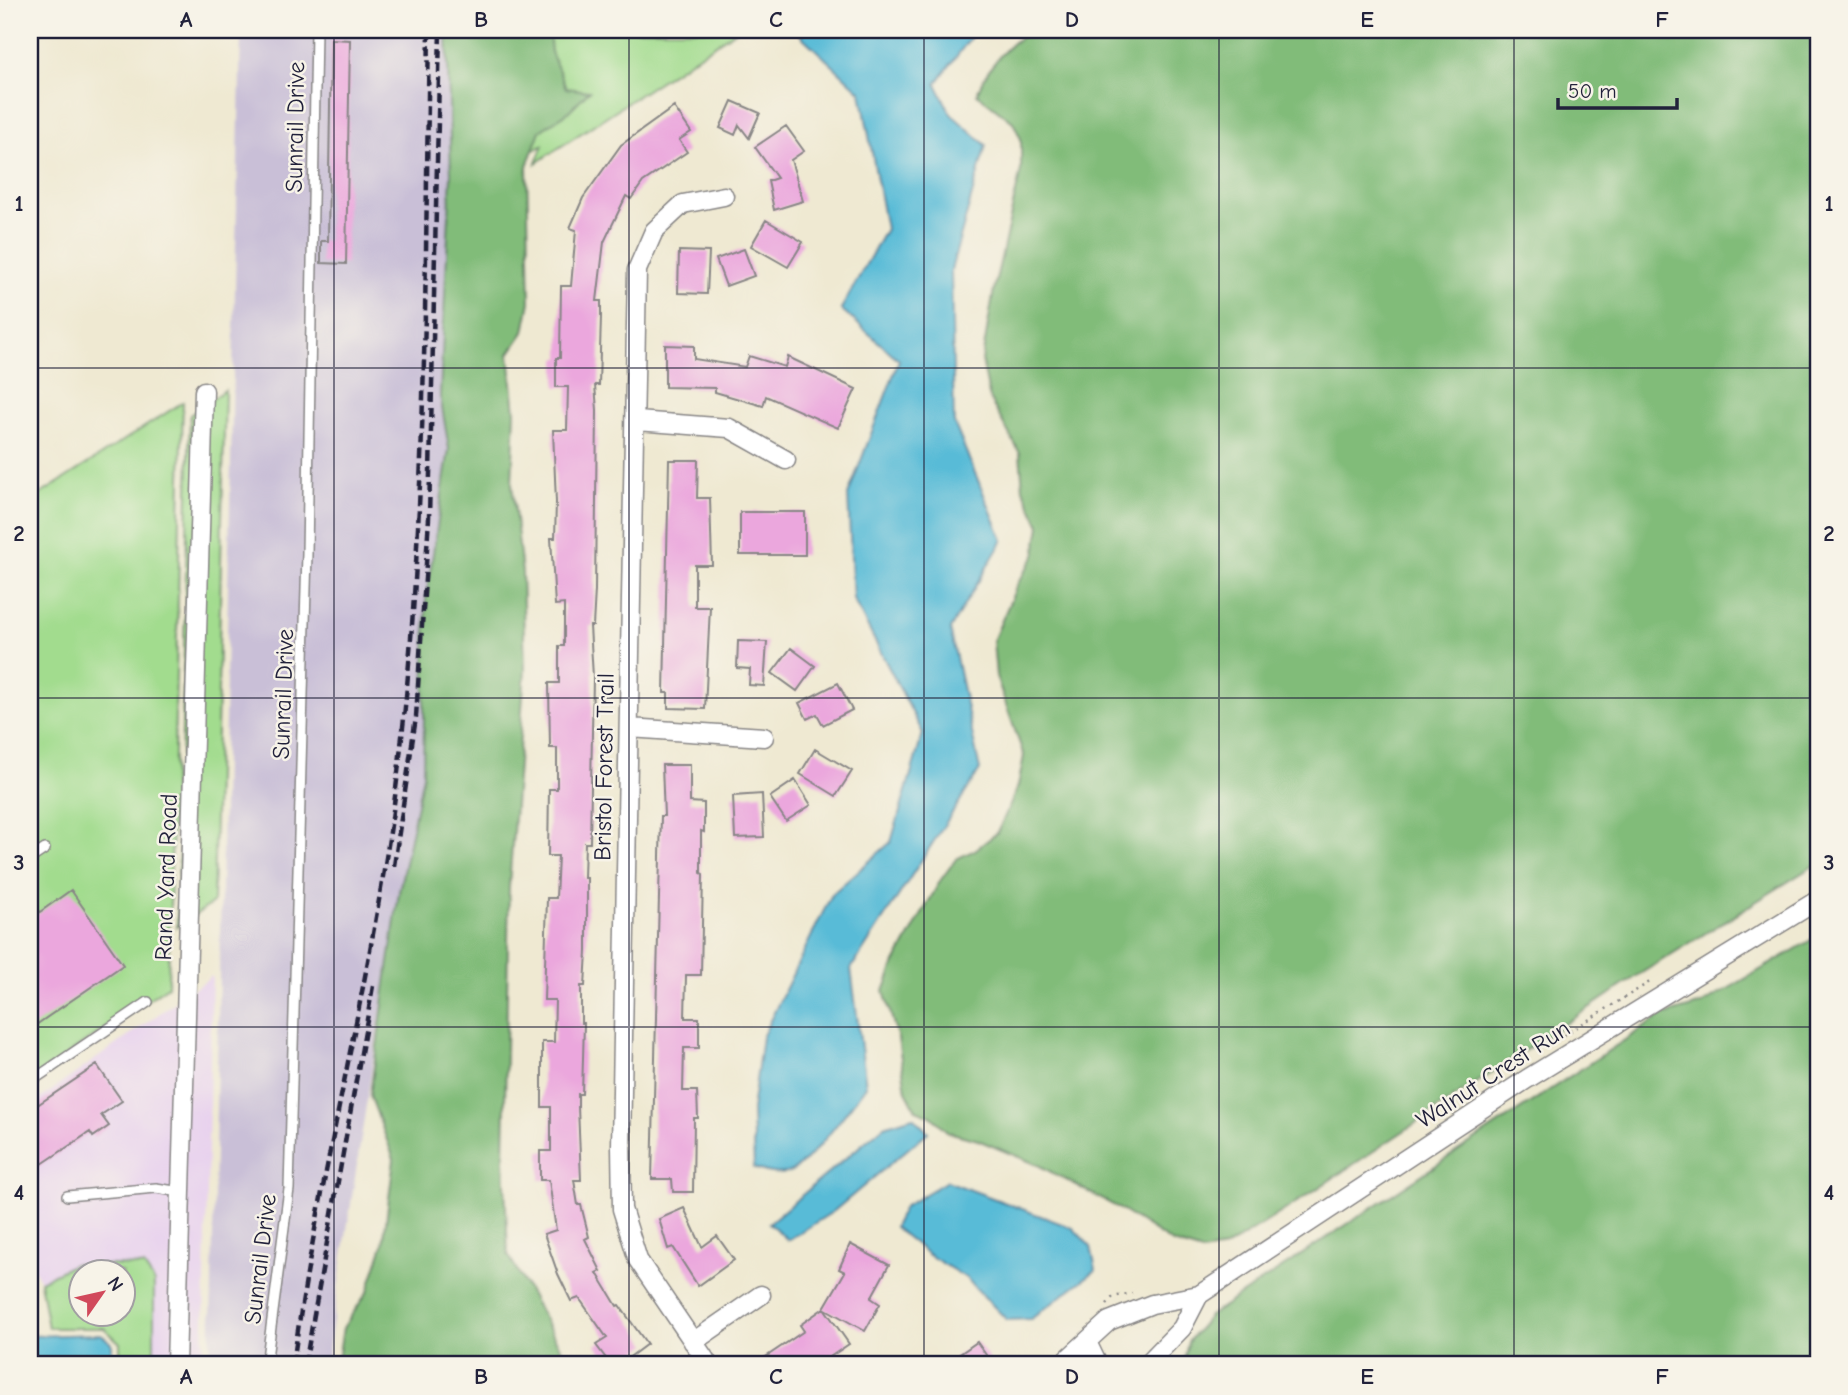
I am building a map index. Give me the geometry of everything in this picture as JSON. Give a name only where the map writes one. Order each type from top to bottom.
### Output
[{"type":"street","name":"Bristol Forest Trail","points":[[709,1365],[638,1260],[622,1209],[638,270],[654,231],[683,204],[724,196]]},
{"type":"street","name":"Rand Yard Road","points":[[176,1365],[204,391]]},
{"type":"street","points":[[637,421],[729,428],[786,460]]},
{"type":"street","points":[[629,728],[764,737]]},
{"type":"street","name":"Walnut Crest Run","points":[[1061,1365],[1109,1321],[1153,1304],[1199,1295],[1527,1079],[1818,900]]},
{"type":"street","points":[[693,1342],[761,1295]]},
{"type":"street","name":"Walnut Crest Run","points":[[1146,1365],[1182,1328],[1199,1295]]},
{"type":"street","points":[[1087,1342],[1098,1365]]},
{"type":"lane","name":"Sunrail Drive","points":[[267,1358],[289,1189],[307,553],[316,30]]},
{"type":"lane","points":[[30,859],[45,849]]},
{"type":"lane","points":[[30,1082],[148,1002]]},
{"type":"lane","points":[[67,1196],[156,1188],[181,1192]]},
{"type":"shaded area","points":[[241,30],[447,30],[451,175],[440,395],[449,449],[426,599],[423,775],[399,892],[326,1365],[210,1365]]},
{"type":"shaded area","points":[[212,976],[203,1365],[154,1365],[154,1281],[144,1266],[136,1266],[136,1258],[66,1258],[66,1268],[40,1281],[30,1261],[30,1106]]},
{"type":"green space","points":[[447,30],[549,30],[551,52],[566,88],[589,91],[567,113],[540,131],[527,166],[530,302],[524,332],[509,354],[515,412],[512,484],[522,572],[525,669],[509,887],[504,1160],[508,1254],[570,1365],[337,1365],[343,1328],[368,1291],[383,1245],[394,1159],[370,1095],[399,892],[423,775],[426,599],[449,449],[440,395],[451,175]]},
{"type":"green space","points":[[528,30],[737,30],[536,163],[543,145],[530,152]]},
{"type":"green space","points":[[1032,30],[1818,30],[1818,863],[1640,974],[1225,1248],[1202,1252],[1173,1243],[1115,1206],[1038,1165],[978,1140],[948,1132],[931,1116],[916,1110],[906,1091],[898,1039],[884,991],[895,963],[940,881],[956,859],[975,850],[998,832],[1018,786],[1024,756],[996,676],[993,641],[1018,583],[1035,556],[1040,526],[1023,489],[1020,453],[990,400],[982,360],[994,289],[1021,170],[1021,139],[1013,122],[977,94],[999,57]]},
{"type":"green space","points":[[225,390],[213,903],[177,927],[190,415]]},
{"type":"green space","points":[[183,402],[168,986],[30,1080],[30,501]]},
{"type":"green space","points":[[1818,936],[1818,1365],[1183,1365],[1188,1342],[1209,1316],[1661,1016],[1702,1004]]},
{"type":"green space","points":[[136,1266],[144,1266],[154,1281],[154,1365],[120,1365],[120,1343],[104,1328],[136,1328]]},
{"type":"green space","points":[[66,1268],[66,1328],[48,1328],[40,1281]]},
{"type":"water","points":[[808,30],[976,30],[936,84],[951,114],[986,145],[951,270],[954,423],[1003,540],[950,629],[980,770],[851,969],[866,1086],[829,1135],[806,1160],[795,1169],[777,1174],[754,1168],[752,1110],[762,1037],[832,894],[891,842],[923,733],[853,599],[848,495],[899,360],[841,309],[886,229],[861,92],[800,35]]},
{"type":"water","points":[[913,1117],[928,1132],[834,1211],[788,1240],[769,1223],[884,1126]]},
{"type":"water","points":[[947,1181],[1073,1228],[1091,1247],[1096,1270],[1031,1319],[1007,1320],[966,1278],[929,1255],[894,1227],[904,1207]]},
{"type":"water","points":[[101,1334],[112,1344],[112,1365],[30,1365],[30,1336]]},
{"type":"building","points":[[331,39],[350,40],[346,264],[321,263],[321,241],[328,241]]},
{"type":"building","points":[[732,101],[760,113],[749,138],[739,125],[735,135],[720,128]]},
{"type":"building","points":[[674,107],[691,132],[679,140],[687,152],[643,182],[631,199],[626,196],[604,242],[597,301],[601,301],[601,316],[599,385],[595,385],[595,590],[593,626],[590,626],[593,677],[590,843],[585,843],[587,951],[585,986],[581,986],[581,1023],[584,1023],[582,1094],[578,1094],[581,1180],[574,1180],[578,1205],[581,1205],[589,1237],[585,1239],[601,1271],[597,1273],[617,1306],[619,1305],[647,1344],[619,1365],[611,1365],[596,1345],[607,1338],[579,1298],[571,1301],[558,1274],[544,1234],[556,1230],[549,1180],[540,1180],[540,1151],[551,1151],[551,1107],[542,1107],[542,1042],[554,1042],[555,1000],[544,1000],[547,898],[556,898],[558,856],[548,856],[549,789],[557,789],[557,748],[550,748],[549,683],[559,683],[559,646],[564,646],[564,604],[555,605],[551,538],[555,538],[556,502],[553,430],[567,430],[568,387],[556,387],[556,358],[560,358],[561,286],[571,286],[576,230],[570,228],[583,198],[621,145]]},
{"type":"building","points":[[786,126],[804,151],[791,160],[803,201],[774,210],[768,181],[777,178],[755,147]]},
{"type":"building","points":[[766,220],[803,242],[788,267],[751,246]]},
{"type":"building","points":[[744,249],[754,276],[726,286],[716,259]]},
{"type":"building","points":[[679,251],[709,252],[707,294],[678,293]]},
{"type":"building","points":[[665,345],[694,346],[694,359],[745,367],[749,356],[785,367],[788,357],[856,389],[838,428],[766,396],[763,406],[715,392],[715,388],[665,387]]},
{"type":"building","points":[[669,460],[698,460],[697,498],[710,498],[712,565],[695,565],[695,607],[710,607],[705,709],[668,708],[668,693],[664,693]]},
{"type":"building","points":[[740,512],[805,512],[805,555],[740,555]]},
{"type":"building","points":[[738,641],[767,642],[764,686],[749,685],[750,669],[737,668]]},
{"type":"building","points":[[791,648],[815,666],[797,691],[772,673]]},
{"type":"building","points":[[838,683],[852,710],[823,725],[817,714],[807,719],[799,703]]},
{"type":"building","points":[[815,749],[852,771],[836,796],[800,774]]},
{"type":"building","points":[[662,765],[690,765],[690,802],[704,803],[704,832],[701,831],[701,975],[686,975],[685,1018],[699,1018],[699,1048],[684,1048],[683,1091],[697,1091],[693,1192],[673,1192],[672,1179],[652,1179],[661,816],[664,816]]},
{"type":"building","points":[[795,780],[811,805],[786,821],[770,797]]},
{"type":"building","points":[[762,794],[764,837],[735,838],[733,796]]},
{"type":"building","points":[[71,890],[123,965],[30,1029],[30,919]]},
{"type":"building","points":[[97,1065],[122,1101],[101,1115],[109,1126],[93,1137],[90,1132],[36,1168],[30,1160],[30,1110]]},
{"type":"building","points":[[684,1208],[702,1247],[717,1236],[734,1260],[698,1286],[673,1247],[668,1249],[659,1219]]},
{"type":"building","points":[[850,1244],[889,1265],[871,1298],[880,1304],[865,1331],[824,1308],[845,1272],[839,1269]]},
{"type":"building","points":[[824,1308],[849,1344],[818,1365],[754,1365],[804,1331],[800,1325]]},
{"type":"building","points":[[977,1342],[993,1365],[944,1365]]},
{"type":"railway","points":[[293,1365],[319,1210],[379,901],[401,746],[410,657],[420,478],[429,30]]},
{"type":"railway","points":[[394,866],[416,717],[429,518],[440,30]]},
{"type":"railway","points":[[305,1365],[373,986]]}]
